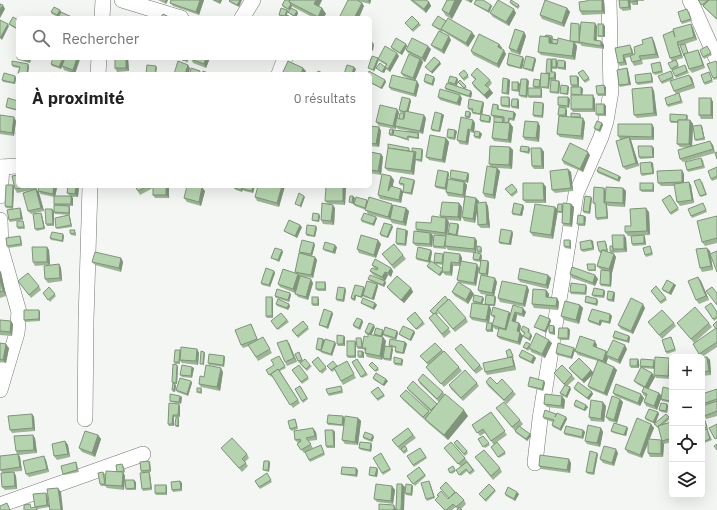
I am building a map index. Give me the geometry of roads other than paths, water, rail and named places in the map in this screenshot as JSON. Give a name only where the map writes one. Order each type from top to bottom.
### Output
[{"type":"street","points":[[102,16],[103,0]]},
{"type":"street","points":[[122,0],[174,16]]},
{"type":"street","points":[[243,16],[253,0]]},
{"type":"street","points":[[535,463],[540,418],[576,194],[601,138],[606,121],[611,91],[609,0]]},
{"type":"street","points":[[690,0],[717,60]]},
{"type":"street","points":[[98,72],[99,60]]},
{"type":"street","points":[[280,72],[284,60]]},
{"type":"street","points":[[0,196],[1,167],[16,166]]},
{"type":"street","points":[[85,420],[90,188]]},
{"type":"street","points":[[0,220],[1,249],[19,312],[17,333],[0,390]]},
{"type":"street","points":[[6,505],[143,454]]}]
